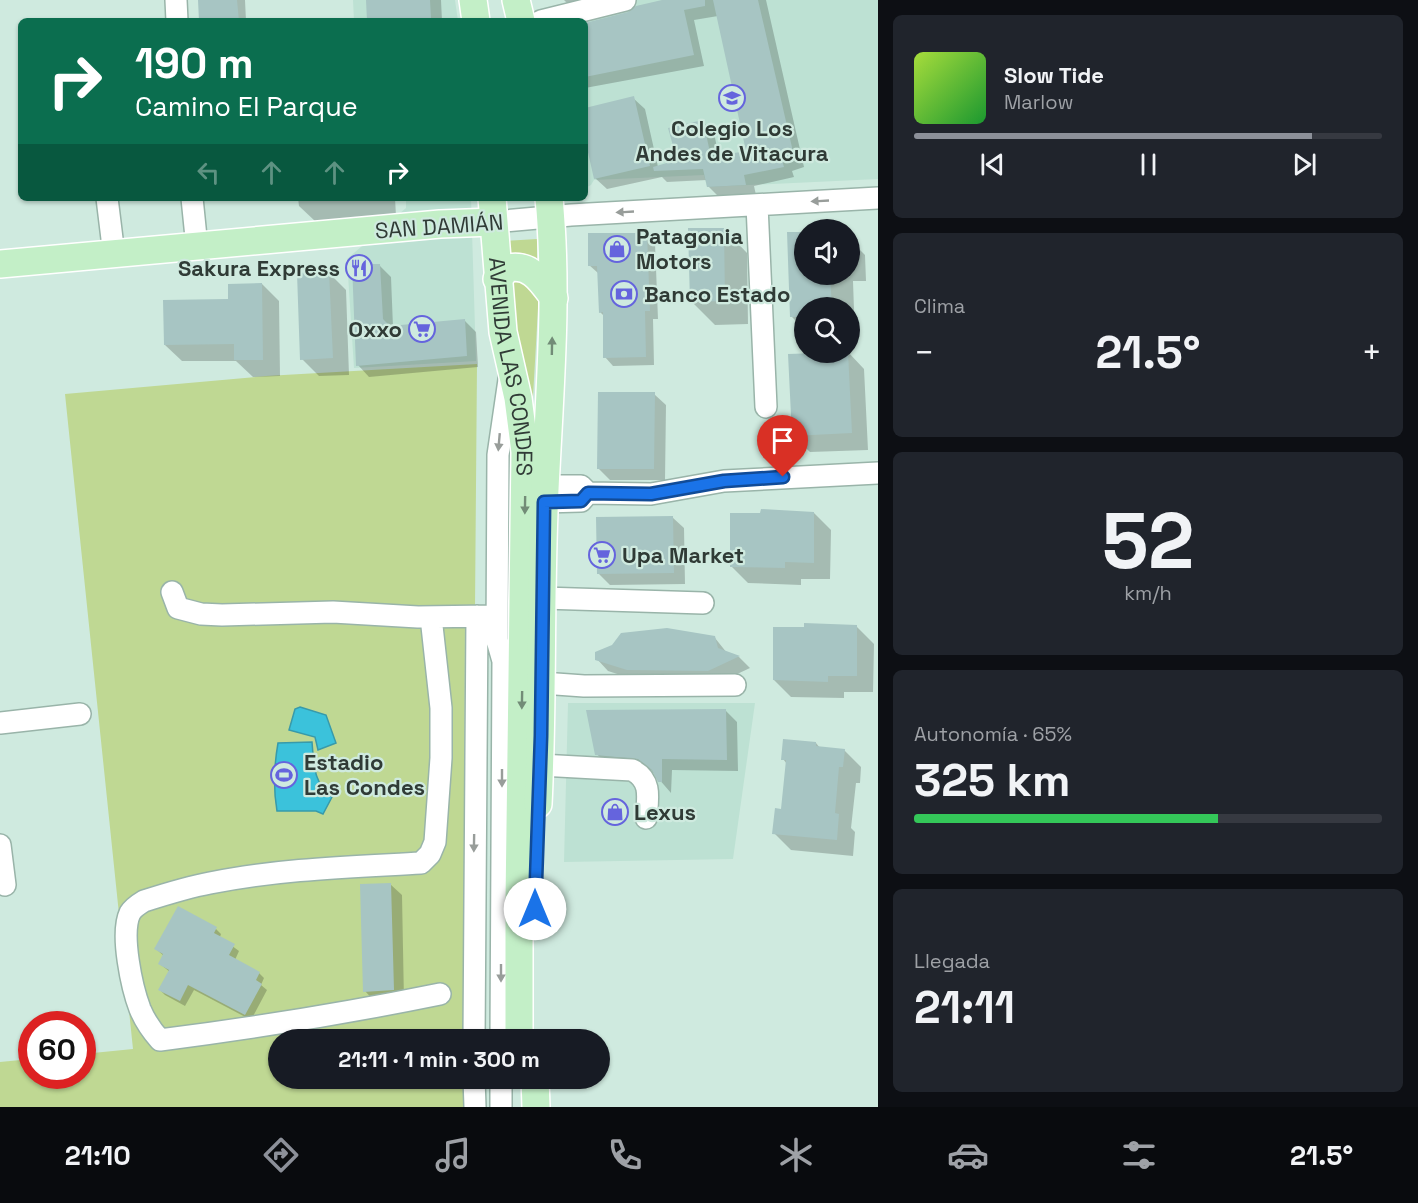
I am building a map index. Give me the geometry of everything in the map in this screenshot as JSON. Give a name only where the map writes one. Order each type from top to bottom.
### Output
[{"type":"main road","points":[[473,0],[476,18]]},
{"type":"main road","name":"AVENIDA LAS CONDES","points":[[535,1029],[535,857],[540,765],[545,494],[554,298],[550,207]]},
{"type":"main road","name":"SAN DAMIÁN","points":[[0,264],[440,224],[492,210]]},
{"type":"main road","name":"AVENIDA LAS CONDES","points":[[492,210],[503,332],[522,417],[525,473],[519,1029]]},
{"type":"main road","points":[[497,279],[508,268],[524,268],[538,278],[554,298]]},
{"type":"main road","points":[[519,1089],[519,1107]]},
{"type":"main road","points":[[535,1089],[536,1107]]},
{"type":"street","points":[[176,0],[177,18]]},
{"type":"street","points":[[525,10],[625,0]]},
{"type":"street","name":"SAN DAMIÁN","points":[[492,210],[550,207],[757,205],[878,198]]},
{"type":"street","points":[[107,201],[114,255]]},
{"type":"street","points":[[192,201],[197,247]]},
{"type":"street","points":[[757,205],[766,407]]},
{"type":"street","points":[[474,1029],[474,882],[486,616],[500,427],[511,364]]},
{"type":"street","points":[[545,494],[581,501],[588,493],[651,494],[730,480],[878,473]]},
{"type":"street","points":[[172,592],[178,608],[201,614],[333,612],[431,618],[486,616]]},
{"type":"street","points":[[543,598],[703,603]]},
{"type":"street","points":[[486,616],[503,661],[501,1029]]},
{"type":"street","points":[[431,618],[441,708],[441,758],[435,842],[430,854],[421,863],[263,875],[210,883],[144,901],[130,914],[126,943],[140,1008],[147,1024],[160,1040],[313,1019],[440,994]]},
{"type":"street","points":[[542,683],[584,686],[735,685]]},
{"type":"street","points":[[0,723],[80,714]]},
{"type":"street","points":[[540,765],[632,770],[640,774],[647,784],[646,818]]},
{"type":"street","points":[[0,845],[5,885]]},
{"type":"street","points":[[474,882],[502,882]]},
{"type":"street","points":[[474,1089],[474,1107]]},
{"type":"street","points":[[501,1089],[501,1107]]},
{"type":"shaded area","points":[[353,0],[455,0],[458,18],[354,18]]},
{"type":"shaded area","name":"Colegio Los Andes de Vitacura","points":[[594,0],[878,0],[878,179],[707,187],[704,175],[594,180],[588,186],[588,18],[554,18]]},
{"type":"shaded area","points":[[406,201],[471,201],[476,361],[354,368],[347,259],[406,208]]},
{"type":"shaded area","points":[[568,703],[755,703],[733,859],[564,862]]},
{"type":"green space","points":[[537,239],[537,262],[506,260],[505,241]]},
{"type":"green space","points":[[515,275],[539,291],[532,414],[516,343],[511,278]]},
{"type":"green space","name":"Estadio Las Condes","points":[[477,364],[475,607],[465,608],[464,1029],[268,1029],[268,1089],[465,1089],[465,1107],[0,1107],[0,1062],[18,1060],[18,1089],[96,1089],[96,1053],[133,1049],[65,394],[266,376]]},
{"type":"water","points":[[300,707],[326,715],[336,743],[318,750],[315,737],[289,730],[295,709]]},
{"type":"water","points":[[312,742],[318,779],[321,786],[332,797],[323,814],[316,811],[277,811],[274,777],[278,743]]},
{"type":"building","points":[[198,0],[237,0],[239,18],[199,18]]},
{"type":"building","points":[[366,0],[430,0],[431,18],[367,18]]},
{"type":"building","points":[[662,0],[705,0],[705,6],[684,10],[694,55],[588,76],[588,22],[628,12],[636,6]]},
{"type":"building","points":[[713,0],[758,0],[794,156],[782,160],[784,167],[744,175],[746,185],[707,187],[703,169],[654,171],[653,167],[677,160],[668,128],[703,120],[711,157],[746,151]]},
{"type":"building","points":[[634,96],[650,166],[594,179],[588,152],[588,107]]},
{"type":"building","points":[[688,228],[724,228],[725,301],[690,302]]},
{"type":"building","points":[[787,232],[794,232],[794,285],[831,285],[831,297],[794,297],[794,317],[790,317]]},
{"type":"building","points":[[588,233],[647,233],[650,311],[645,311],[646,357],[603,358],[603,312],[599,313],[597,266],[588,266]]},
{"type":"building","points":[[352,264],[380,264],[383,319],[390,326],[465,319],[467,356],[356,366]]},
{"type":"building","points":[[329,271],[333,358],[300,360],[297,273]]},
{"type":"building","points":[[262,283],[263,360],[234,360],[234,344],[164,345],[163,300],[228,299],[228,284]]},
{"type":"building","points":[[788,354],[794,354],[794,363],[849,363],[852,433],[792,436]]},
{"type":"building","points":[[598,392],[655,392],[654,469],[597,469]]},
{"type":"building","points":[[761,509],[814,512],[814,563],[785,562],[785,568],[730,567],[730,513],[760,513]]},
{"type":"building","points":[[673,516],[674,573],[597,574],[596,517]]},
{"type":"building","points":[[804,623],[857,625],[857,676],[828,676],[828,682],[773,680],[773,627],[804,627]]},
{"type":"building","points":[[667,628],[715,636],[718,648],[740,656],[708,671],[627,670],[595,660],[595,652],[612,645],[621,633]]},
{"type":"building","points":[[726,709],[727,760],[662,759],[662,782],[658,782],[652,770],[638,759],[595,755],[586,710]]},
{"type":"building","points":[[783,739],[816,742],[816,746],[845,749],[843,767],[839,767],[835,813],[839,814],[837,840],[772,834],[775,808],[781,809],[786,760],[781,760]]},
{"type":"building","points":[[391,883],[394,990],[363,992],[360,884]]},
{"type":"building","points":[[178,906],[217,927],[214,933],[235,944],[229,955],[260,972],[256,980],[262,984],[245,1015],[188,985],[180,1001],[158,990],[169,970],[158,964],[163,954],[154,949]]},
{"type":"place","name":"Colegio Los Andes de Vitacura","points":[[732,98]]},
{"type":"place","name":"Patagonia Motors","points":[[617,249]]},
{"type":"place","name":"Sakura Express","points":[[359,268]]},
{"type":"place","name":"Banco Estado","points":[[624,294]]},
{"type":"place","name":"Oxxo","points":[[422,329]]},
{"type":"place","name":"Upa Market","points":[[602,555]]},
{"type":"place","name":"Estadio Las Condes","points":[[284,775]]},
{"type":"place","name":"Lexus","points":[[615,812]]},
{"type":"route","points":[[535,909],[541,736],[544,502],[581,501],[588,493],[651,494],[724,481],[783,477]]}]
